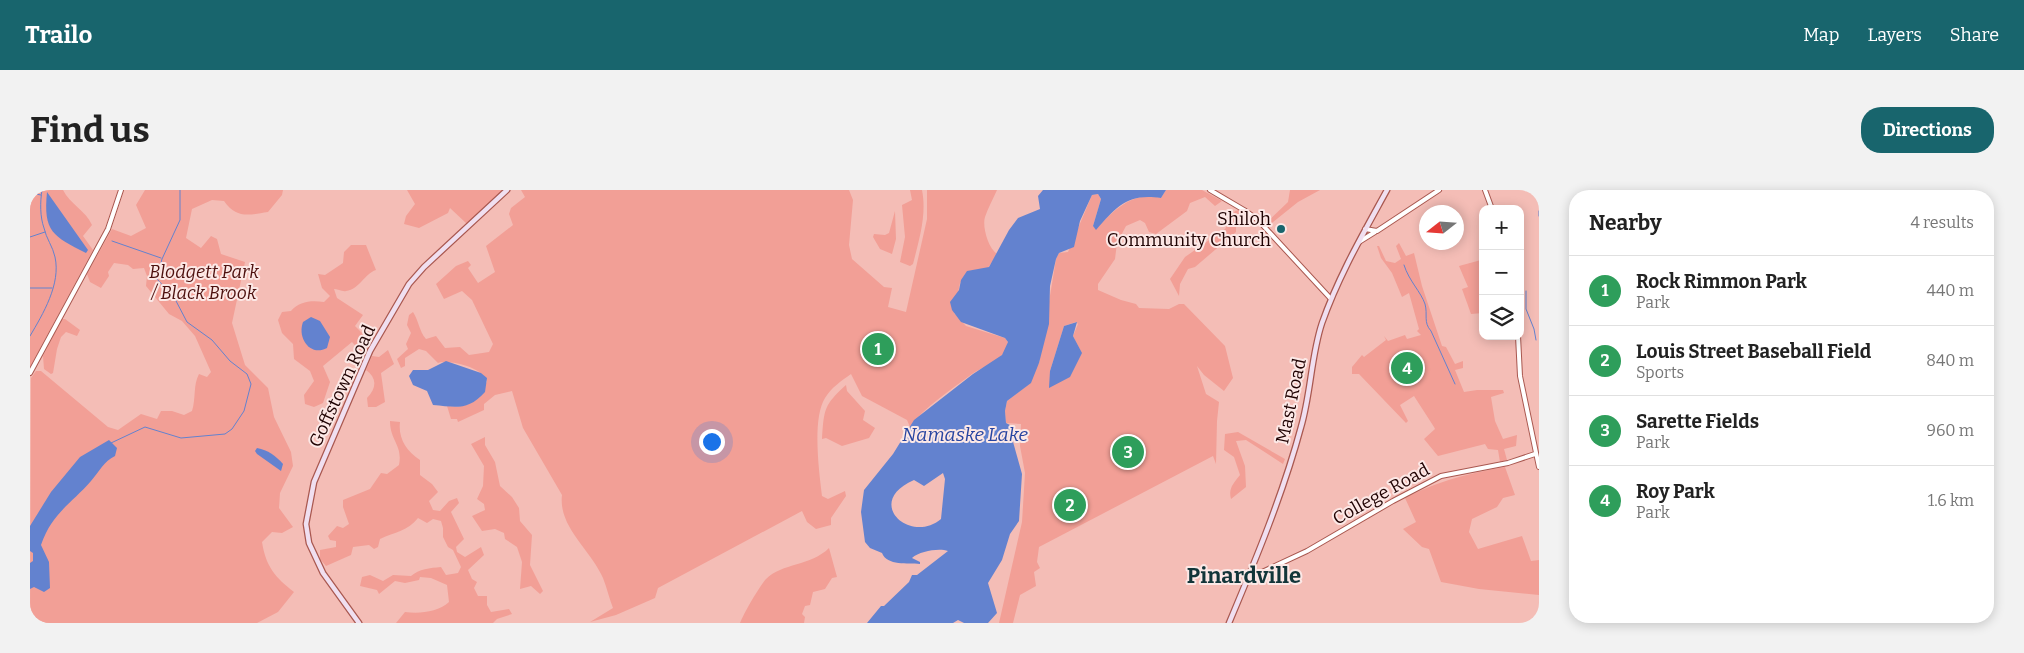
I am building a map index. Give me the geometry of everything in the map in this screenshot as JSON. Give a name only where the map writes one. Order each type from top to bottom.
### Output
[{"type":"main road","name":"Goffstown Road","points":[[359,623],[322,573],[309,543],[307,516],[314,482],[370,351],[409,284],[424,267],[507,190]]},
{"type":"main road","name":"Mast Road","points":[[1229,623],[1281,493],[1303,419],[1320,331],[1331,299],[1357,243],[1387,190]]},
{"type":"street","points":[[30,373],[108,229],[121,190]]},
{"type":"street","points":[[1357,243],[1439,190]]},
{"type":"street","points":[[1485,190],[1491,205]]},
{"type":"street","points":[[1211,191],[1258,220],[1331,299]]},
{"type":"street","points":[[1365,230],[1377,231]]},
{"type":"street","points":[[1518,340],[1520,376],[1539,467]]},
{"type":"street","name":"College Road","points":[[1247,579],[1307,551],[1438,477],[1458,471],[1513,462],[1535,454]]},
{"type":"green space","points":[[30,190],[63,190],[92,225],[83,236],[93,250],[30,367]]},
{"type":"green space","name":"Blodgett Park / Black Brook","points":[[145,190],[283,190],[282,195],[268,212],[255,214],[238,213],[224,201],[212,200],[192,209],[186,238],[201,248],[211,236],[217,239],[221,254],[245,262],[232,323],[245,365],[268,388],[274,417],[291,452],[293,466],[280,493],[279,508],[293,527],[282,533],[272,532],[262,542],[272,571],[294,592],[278,612],[257,623],[30,623],[31,378],[36,371],[41,371],[108,427],[118,430],[141,414],[157,419],[161,411],[172,411],[184,415],[192,411],[199,374],[207,377],[211,372],[195,336],[182,321],[169,314],[146,286],[147,276],[144,268],[133,269],[128,265],[114,263],[108,272],[109,276],[101,288],[90,282],[87,274],[112,229],[131,236],[146,228],[136,205]]},
{"type":"green space","points":[[407,190],[503,190],[467,224],[450,208],[448,213],[419,228],[404,224],[406,216],[415,204]]},
{"type":"green space","points":[[521,190],[849,190],[853,200],[849,245],[852,259],[884,287],[892,288],[888,307],[906,312],[927,219],[927,190],[997,190],[984,221],[988,242],[997,254],[988,268],[969,271],[960,283],[954,313],[966,326],[1005,338],[1008,342],[1004,353],[997,360],[972,374],[947,392],[916,419],[910,427],[907,420],[862,396],[851,374],[827,394],[821,407],[819,419],[819,473],[822,496],[828,499],[845,491],[846,496],[831,518],[831,525],[816,529],[807,522],[802,511],[658,588],[655,598],[616,615],[590,622],[613,608],[606,586],[598,568],[576,538],[565,518],[562,507],[562,495],[523,428],[512,391],[495,395],[484,404],[484,410],[458,422],[457,419],[451,419],[447,406],[459,407],[487,382],[485,377],[466,366],[450,362],[438,363],[426,351],[419,349],[405,358],[405,366],[401,368],[397,359],[408,349],[406,344],[411,333],[407,325],[409,315],[413,312],[426,339],[436,336],[445,348],[460,347],[469,355],[489,352],[493,344],[472,300],[462,291],[444,299],[436,284],[456,266],[468,261],[471,265],[468,268],[478,283],[495,272],[486,246],[513,225],[509,214],[511,208],[525,197]]},
{"type":"green space","points":[[910,190],[922,190],[924,209],[918,246],[913,264],[910,266],[900,262],[905,237],[902,205],[912,200]]},
{"type":"green space","points":[[1166,190],[1202,190],[1222,201],[1215,206],[1205,197],[1190,203],[1187,211],[1156,234],[1149,232],[1145,223],[1140,220],[1126,226],[1117,243],[1115,259],[1098,284],[1098,290],[1136,304],[1139,308],[1169,309],[1179,304],[1184,304],[1225,346],[1233,378],[1224,391],[1204,375],[1197,366],[1206,394],[1219,402],[1216,464],[1213,456],[1039,547],[1037,562],[1040,568],[1034,572],[1036,586],[1020,595],[1013,623],[999,623],[1022,522],[1025,473],[1020,446],[1021,424],[1006,423],[1005,411],[1007,401],[1025,387],[1039,363],[1056,259],[1059,253],[1068,252],[1092,195],[1098,194],[1101,199],[1093,226],[1096,229],[1109,215],[1124,204],[1141,197],[1161,198]],"holes":[[[1076,322],[1078,324],[1073,336],[1080,350],[1050,371],[1064,326]]]},
{"type":"green space","points":[[1290,190],[1320,190],[1298,202],[1268,226],[1266,223],[1288,202]]},
{"type":"green space","points":[[1239,210],[1246,215],[1236,225],[1236,232],[1195,267],[1188,269],[1180,284],[1179,296],[1170,279],[1185,257],[1225,229],[1235,211]]},
{"type":"green space","points":[[895,211],[896,239],[892,254],[880,249],[873,237],[874,234],[885,235],[889,233]]},
{"type":"green space","points":[[1399,243],[1406,256],[1414,253],[1422,286],[1442,346],[1446,347],[1455,364],[1463,361],[1463,368],[1455,370],[1464,392],[1503,390],[1504,393],[1491,397],[1495,421],[1503,439],[1517,435],[1516,446],[1504,449],[1507,460],[1500,462],[1498,450],[1488,449],[1485,444],[1438,456],[1424,439],[1435,429],[1414,396],[1400,405],[1408,421],[1406,423],[1359,374],[1352,374],[1352,367],[1362,355],[1364,357],[1386,340],[1384,336],[1388,341],[1405,335],[1407,339],[1421,335],[1417,331],[1419,329],[1409,293],[1402,297],[1392,273],[1381,258],[1377,246],[1379,246],[1386,261],[1395,263],[1401,259],[1396,246]]},
{"type":"green space","points":[[351,245],[366,245],[376,270],[351,290],[334,289],[337,298],[363,315],[355,326],[371,342],[364,355],[352,342],[323,366],[330,382],[323,403],[314,407],[305,404],[304,395],[314,381],[310,371],[294,359],[293,344],[282,333],[278,320],[282,312],[291,311],[298,305],[306,302],[324,302],[330,296],[322,288],[318,274],[325,275],[343,263],[344,252]]},
{"type":"green space","points":[[1479,261],[1479,313],[1471,314],[1462,289],[1468,287],[1459,266]]},
{"type":"green space","points":[[62,319],[65,319],[80,330],[77,336],[66,332],[61,337],[53,373],[51,374],[44,369],[43,356]]},
{"type":"green space","points":[[388,350],[394,364],[381,373],[385,402],[376,407],[368,407],[367,398],[373,391],[374,380],[366,370],[372,356],[379,357]]},
{"type":"green space","points":[[846,385],[847,391],[865,411],[863,420],[875,428],[869,438],[842,446],[826,438],[822,439],[826,408]]},
{"type":"green space","points":[[390,421],[400,422],[400,433],[404,444],[420,460],[420,475],[432,484],[438,492],[429,501],[433,510],[440,511],[449,501],[457,498],[459,503],[451,512],[464,539],[456,547],[457,552],[465,557],[481,547],[484,555],[468,570],[472,579],[477,582],[474,588],[478,596],[487,596],[487,605],[491,612],[509,609],[512,614],[497,619],[493,623],[396,623],[405,612],[428,612],[445,605],[449,602],[447,585],[431,578],[420,577],[419,580],[405,583],[395,581],[379,594],[377,590],[360,586],[362,577],[370,575],[383,581],[393,575],[411,576],[421,570],[441,567],[446,575],[458,573],[461,567],[453,550],[448,547],[443,537],[441,521],[433,519],[427,523],[418,518],[406,529],[380,539],[378,547],[374,549],[369,545],[353,547],[351,555],[326,566],[320,559],[320,550],[336,547],[336,541],[330,540],[328,536],[337,526],[343,528],[349,524],[343,507],[343,500],[370,489],[381,473],[387,474],[399,465],[399,452],[392,434]]},
{"type":"green space","points":[[1238,432],[1285,459],[1283,464],[1246,440],[1236,441],[1245,466],[1246,487],[1231,499],[1231,489],[1240,475],[1234,457],[1224,450],[1225,434]]},
{"type":"green space","points":[[485,437],[485,445],[495,462],[500,486],[512,497],[519,508],[520,521],[532,535],[530,565],[543,591],[540,594],[531,586],[520,589],[522,562],[517,547],[505,539],[504,533],[495,529],[482,531],[472,516],[485,510],[484,504],[477,499],[483,486],[484,466],[471,444]]},
{"type":"green space","points":[[1505,467],[1515,495],[1503,498],[1497,507],[1472,519],[1469,532],[1478,549],[1522,536],[1531,561],[1539,560],[1539,595],[1479,589],[1441,582],[1429,549],[1422,547],[1403,529],[1416,522],[1405,498],[1454,478]]},
{"type":"green space","points":[[829,548],[837,577],[832,578],[825,589],[813,592],[810,605],[805,606],[802,614],[805,617],[804,623],[740,623],[766,579],[780,570],[814,558]]},
{"type":"water","name":"Namaske Lake","points":[[1043,190],[1166,190],[1161,198],[1140,198],[1124,203],[1110,214],[1096,230],[1093,226],[1101,199],[1098,194],[1092,195],[1080,221],[1074,247],[1059,253],[1056,259],[1050,286],[1049,324],[1039,363],[1031,383],[1007,401],[1005,411],[1006,423],[1012,426],[1010,431],[1022,474],[1019,521],[1010,534],[1002,560],[988,583],[997,613],[988,623],[964,623],[958,620],[953,623],[867,623],[881,606],[884,606],[909,582],[912,575],[917,575],[948,551],[925,552],[912,558],[920,562],[920,564],[904,564],[888,560],[882,553],[870,548],[865,542],[861,512],[864,490],[893,454],[914,420],[973,374],[1002,355],[1008,342],[1005,338],[961,322],[952,310],[950,302],[959,290],[961,280],[967,271],[989,267],[1009,230],[1018,218],[1040,209],[1038,196]],"holes":[[[943,473],[945,479],[941,519],[929,526],[917,527],[905,524],[897,518],[892,509],[892,499],[899,489],[914,480],[924,486]]]},
{"type":"water","points":[[47,192],[88,250],[86,253],[65,242],[53,231],[47,216]]},
{"type":"water","points":[[311,317],[320,321],[330,337],[327,348],[315,350],[310,348],[303,340],[303,322]]},
{"type":"water","points":[[1077,322],[1073,336],[1082,353],[1070,377],[1049,388],[1050,371],[1064,326]]},
{"type":"water","points":[[446,361],[481,373],[487,378],[485,392],[467,405],[455,407],[433,405],[427,391],[413,385],[409,376],[413,370],[428,370]]},
{"type":"water","points":[[109,440],[117,448],[115,456],[105,464],[84,489],[56,517],[45,534],[41,545],[49,562],[50,588],[44,592],[34,587],[30,589],[30,563],[33,561],[33,553],[30,551],[30,526],[51,492],[80,457]]},
{"type":"water","points":[[257,448],[278,458],[283,464],[281,471],[257,454],[255,451]]},
{"type":"waterway","points":[[30,336],[50,298],[56,267],[53,250],[45,232],[42,219],[42,190]]},
{"type":"waterway","points":[[111,443],[145,427],[181,438],[225,434],[232,429],[244,411],[251,384],[247,374],[230,361],[212,340],[187,322],[175,299],[157,279],[162,259],[180,220],[180,190]]},
{"type":"waterway","points":[[30,193],[41,195]]},
{"type":"waterway","points":[[1539,211],[1539,216]]},
{"type":"waterway","points":[[30,237],[45,232]]},
{"type":"waterway","points":[[112,241],[161,258]]},
{"type":"waterway","points":[[1404,265],[1425,304],[1427,325],[1455,384]]},
{"type":"waterway","points":[[30,288],[52,288]]},
{"type":"waterway","points":[[1526,291],[1526,309],[1536,340]]},
{"type":"place","name":"Shiloh Community Church","points":[[1281,229]]},
{"type":"place","name":"Rock Rimmon Park","points":[[878,349]]},
{"type":"place","name":"Roy Park","points":[[1407,368]]},
{"type":"place","name":"Sarette Fields","points":[[1128,452]]},
{"type":"place","name":"Louis Street Baseball Field","points":[[1070,505]]},
{"type":"district","name":"Pinardville","points":[[1244,575]]}]
